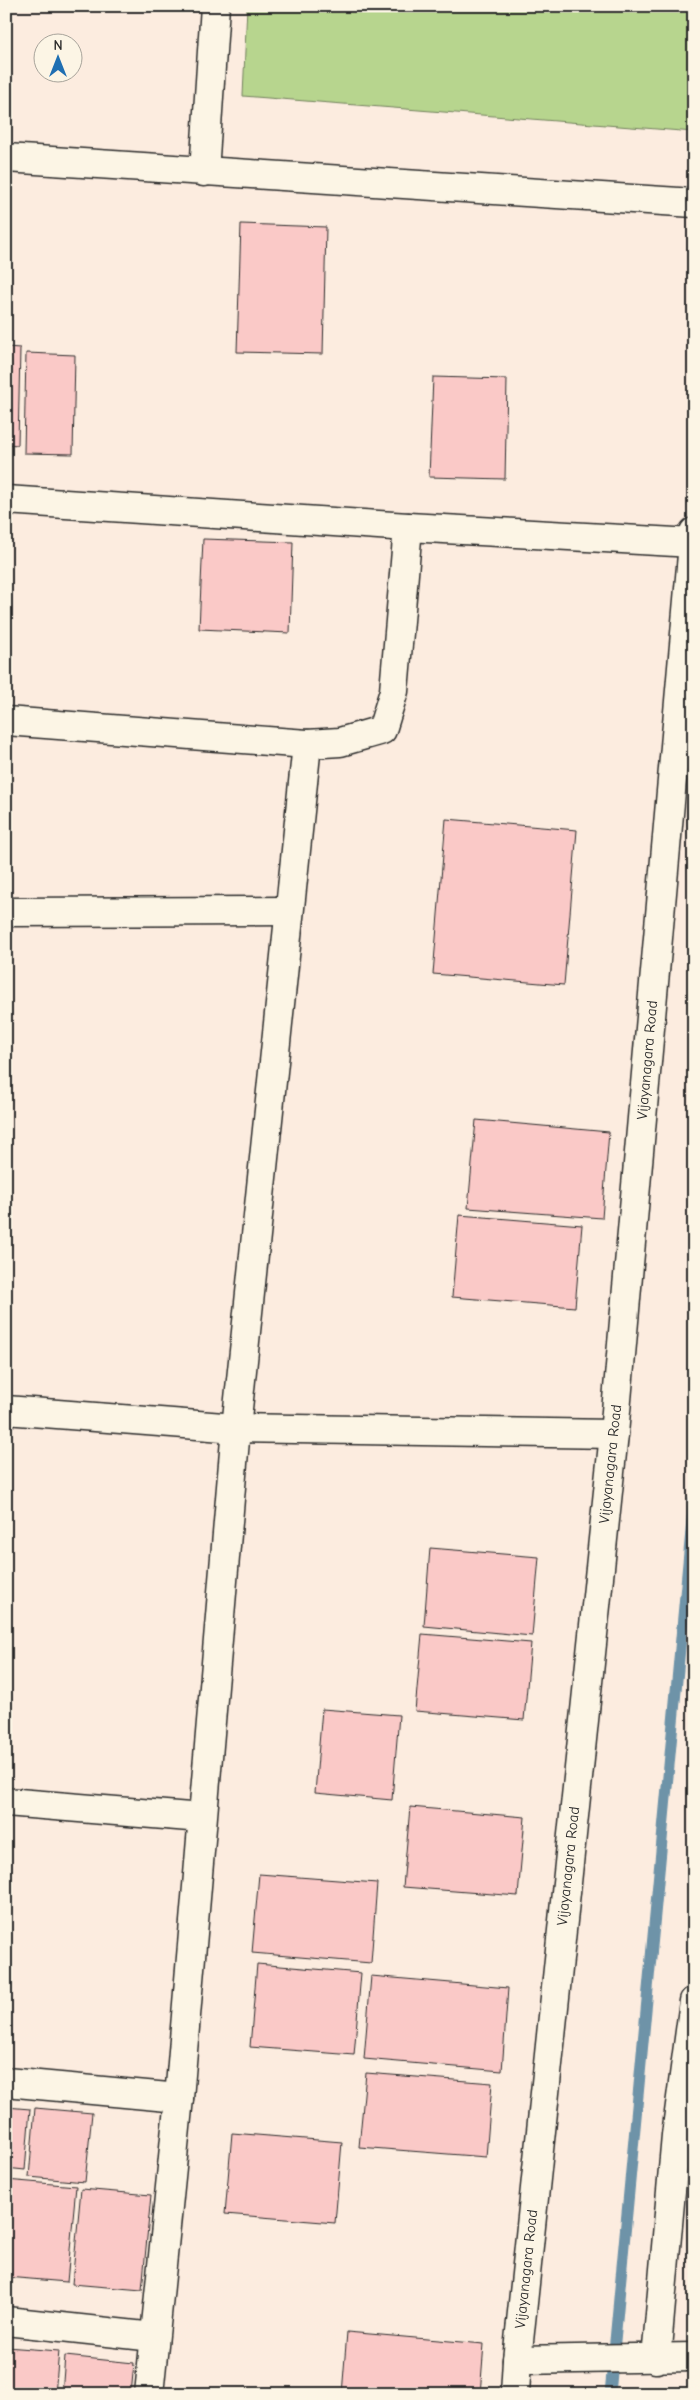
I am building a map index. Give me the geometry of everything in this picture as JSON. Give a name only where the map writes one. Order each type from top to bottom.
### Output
[{"type":"street","points":[[204,172],[215,6]]},
{"type":"street","points":[[6,158],[694,203]]},
{"type":"street","points":[[6,500],[408,527],[693,537]]},
{"type":"street","points":[[6,721],[307,744],[340,742],[382,730],[394,691],[408,527]]},
{"type":"street","name":"Vijayanagara Road","points":[[515,2394],[614,1434],[693,537]]},
{"type":"street","points":[[149,2394],[179,2098],[236,1428],[288,911],[307,744]]},
{"type":"street","points":[[6,912],[288,911]]},
{"type":"street","points":[[6,1410],[236,1428],[614,1434]]},
{"type":"street","points":[[6,1802],[202,1818]]},
{"type":"street","points":[[656,2359],[676,2135],[694,2001]]},
{"type":"street","points":[[6,2082],[179,2098]]},
{"type":"street","points":[[6,2321],[154,2337]]},
{"type":"street","points":[[517,2360],[694,2357]]},
{"type":"green space","points":[[247,6],[694,6],[694,132],[243,96]]},
{"type":"building","points":[[241,224],[326,227],[323,354],[237,352]]},
{"type":"building","points":[[6,347],[20,348],[18,445],[6,444]]},
{"type":"building","points":[[26,353],[75,355],[73,454],[24,453]]},
{"type":"building","points":[[433,377],[507,379],[505,479],[429,477]]},
{"type":"building","points":[[203,539],[293,542],[290,633],[199,629]]},
{"type":"building","points":[[446,819],[577,830],[564,985],[433,974]]},
{"type":"building","points":[[476,1120],[609,1132],[602,1218],[468,1208]]},
{"type":"building","points":[[459,1215],[582,1225],[575,1307],[452,1297]]},
{"type":"building","points":[[430,1548],[539,1557],[532,1636],[424,1626]]},
{"type":"building","points":[[422,1634],[531,1643],[524,1720],[415,1711]]},
{"type":"building","points":[[322,1709],[399,1715],[392,1800],[315,1793]]},
{"type":"building","points":[[410,1807],[525,1817],[518,1896],[403,1887]]},
{"type":"building","points":[[259,1874],[377,1883],[371,1963],[252,1953]]},
{"type":"building","points":[[257,1964],[361,1973],[354,2055],[250,2047]]},
{"type":"building","points":[[371,1976],[508,1988],[502,2071],[364,2059]]},
{"type":"building","points":[[366,2073],[492,2083],[486,2157],[359,2147]]},
{"type":"building","points":[[6,2107],[30,2109],[25,2170],[6,2168]]},
{"type":"building","points":[[35,2108],[92,2113],[85,2182],[29,2177]]},
{"type":"building","points":[[232,2133],[342,2142],[335,2223],[225,2214]]},
{"type":"building","points":[[6,2180],[76,2186],[67,2282],[6,2277]]},
{"type":"building","points":[[81,2189],[151,2195],[142,2290],[72,2284]]},
{"type":"building","points":[[347,2332],[484,2344],[480,2394],[342,2394]]},
{"type":"building","points":[[6,2347],[59,2351],[55,2394],[6,2394]]},
{"type":"building","points":[[65,2356],[134,2363],[131,2394],[62,2394]]},
{"type":"waterway","points":[[610,2394],[694,1499]]}]
